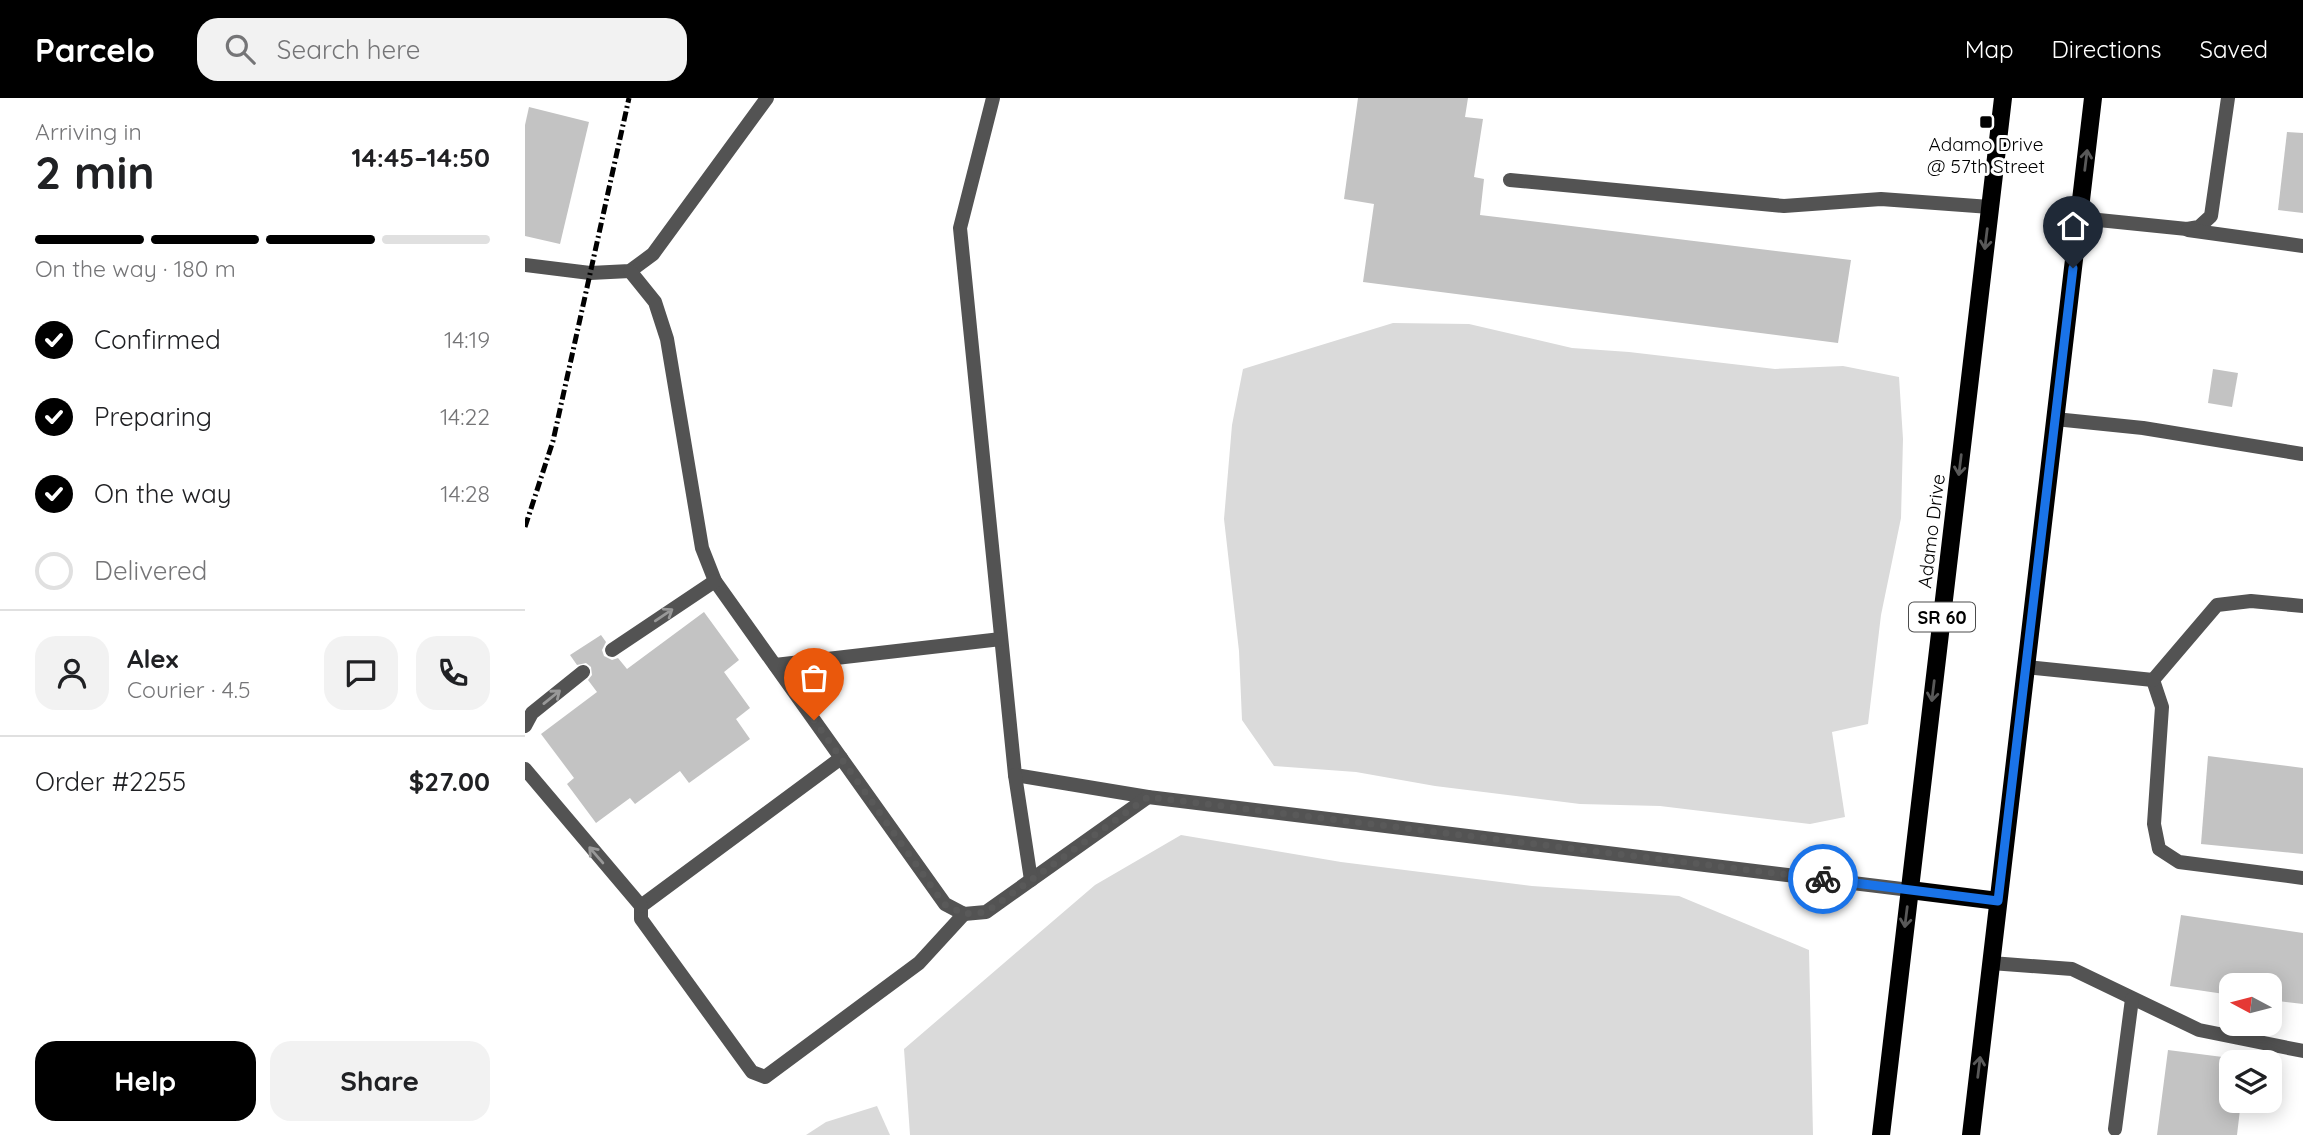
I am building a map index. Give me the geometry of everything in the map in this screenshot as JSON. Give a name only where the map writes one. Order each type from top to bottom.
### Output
[{"type":"main road","name":"Adamo Drive","points":[[1881,1135],[2003,98]]},
{"type":"main road","points":[[1971,1135],[2093,98]]},
{"type":"main road","points":[[1910,890],[1998,901]]},
{"type":"lane","points":[[525,265],[590,273],[630,271],[653,254],[767,98]]},
{"type":"lane","points":[[993,98],[960,228],[1015,775],[1031,880]]},
{"type":"lane","points":[[2187,229],[2199,227],[2211,216],[2228,98]]},
{"type":"lane","points":[[1510,180],[1784,206],[1881,199],[1990,207]]},
{"type":"lane","points":[[2079,218],[2187,229],[2303,246]]},
{"type":"lane","points":[[630,271],[655,302],[667,339],[702,548],[715,581],[944,904],[964,914],[986,912],[1148,797]]},
{"type":"lane","points":[[2055,419],[2143,428],[2302,454]]},
{"type":"lane","points":[[613,650],[715,581]]},
{"type":"lane","points":[[2153,680],[2217,605],[2251,601],[2303,606]]},
{"type":"lane","points":[[775,665],[1001,639]]},
{"type":"lane","points":[[2026,667],[2153,680]]},
{"type":"lane","points":[[525,726],[532,713],[583,673]]},
{"type":"lane","points":[[2153,680],[2162,707],[2154,824],[2158,849],[2179,862],[2303,878]]},
{"type":"lane","points":[[641,906],[841,758]]},
{"type":"lane","points":[[525,769],[641,906],[641,919],[751,1072],[765,1077],[919,963],[964,914]]},
{"type":"lane","points":[[1015,775],[1148,797],[1910,890]]},
{"type":"lane","points":[[1991,963],[2072,969],[2199,1030],[2303,1051]]},
{"type":"lane","points":[[2115,1129],[2132,999]]},
{"type":"shaded area","points":[[1393,323],[1469,324],[1572,348],[1775,369],[1843,366],[1899,377],[1903,439],[1901,518],[1881,615],[1868,724],[1832,732],[1845,817],[1810,824],[1660,806],[1580,804],[1435,786],[1356,772],[1274,766],[1242,720],[1239,651],[1224,519],[1232,425],[1243,369]]},
{"type":"shaded area","points":[[1181,835],[1341,862],[1532,886],[1679,896],[1809,950],[1813,1135],[910,1135],[904,1049],[1095,885]]},
{"type":"shaded area","points":[[877,1106],[890,1135],[806,1135],[826,1122]]},
{"type":"building","points":[[1358,98],[1468,98],[1465,117],[1483,119],[1474,177],[1484,179],[1480,215],[1851,260],[1838,343],[1363,282],[1374,204],[1344,199]]},
{"type":"building","points":[[529,107],[589,122],[560,244],[525,236],[525,125]]},
{"type":"building","points":[[2287,132],[2303,133],[2303,213],[2278,210]]},
{"type":"building","points":[[2213,369],[2238,373],[2232,407],[2208,403]]},
{"type":"building","points":[[704,612],[739,660],[724,672],[750,708],[736,719],[750,739],[689,783],[680,771],[635,804],[630,798],[596,823],[567,784],[574,778],[541,734],[597,692],[588,680],[592,675],[591,667],[586,663],[577,665],[570,655],[601,635],[606,642],[602,650],[604,656],[612,660],[618,658],[627,669]]},
{"type":"building","points":[[2208,756],[2303,768],[2303,854],[2201,844]]},
{"type":"building","points":[[2181,915],[2303,933],[2303,1004],[2282,1001],[2282,973],[2219,973],[2219,993],[2170,986]]},
{"type":"building","points":[[2168,1050],[2219,1057],[2219,1113],[2240,1113],[2237,1135],[2157,1135]]},
{"type":"railway","points":[[525,527],[553,441],[629,98]]},
{"type":"way so far","points":[[814,720],[944,904],[964,914],[986,912],[1148,797],[1823,879]]},
{"type":"place","name":"Adamo Drive @ 57th Street","points":[[1986,122]]},
{"type":"route","points":[[1823,879],[1998,901],[2073,268]]}]
